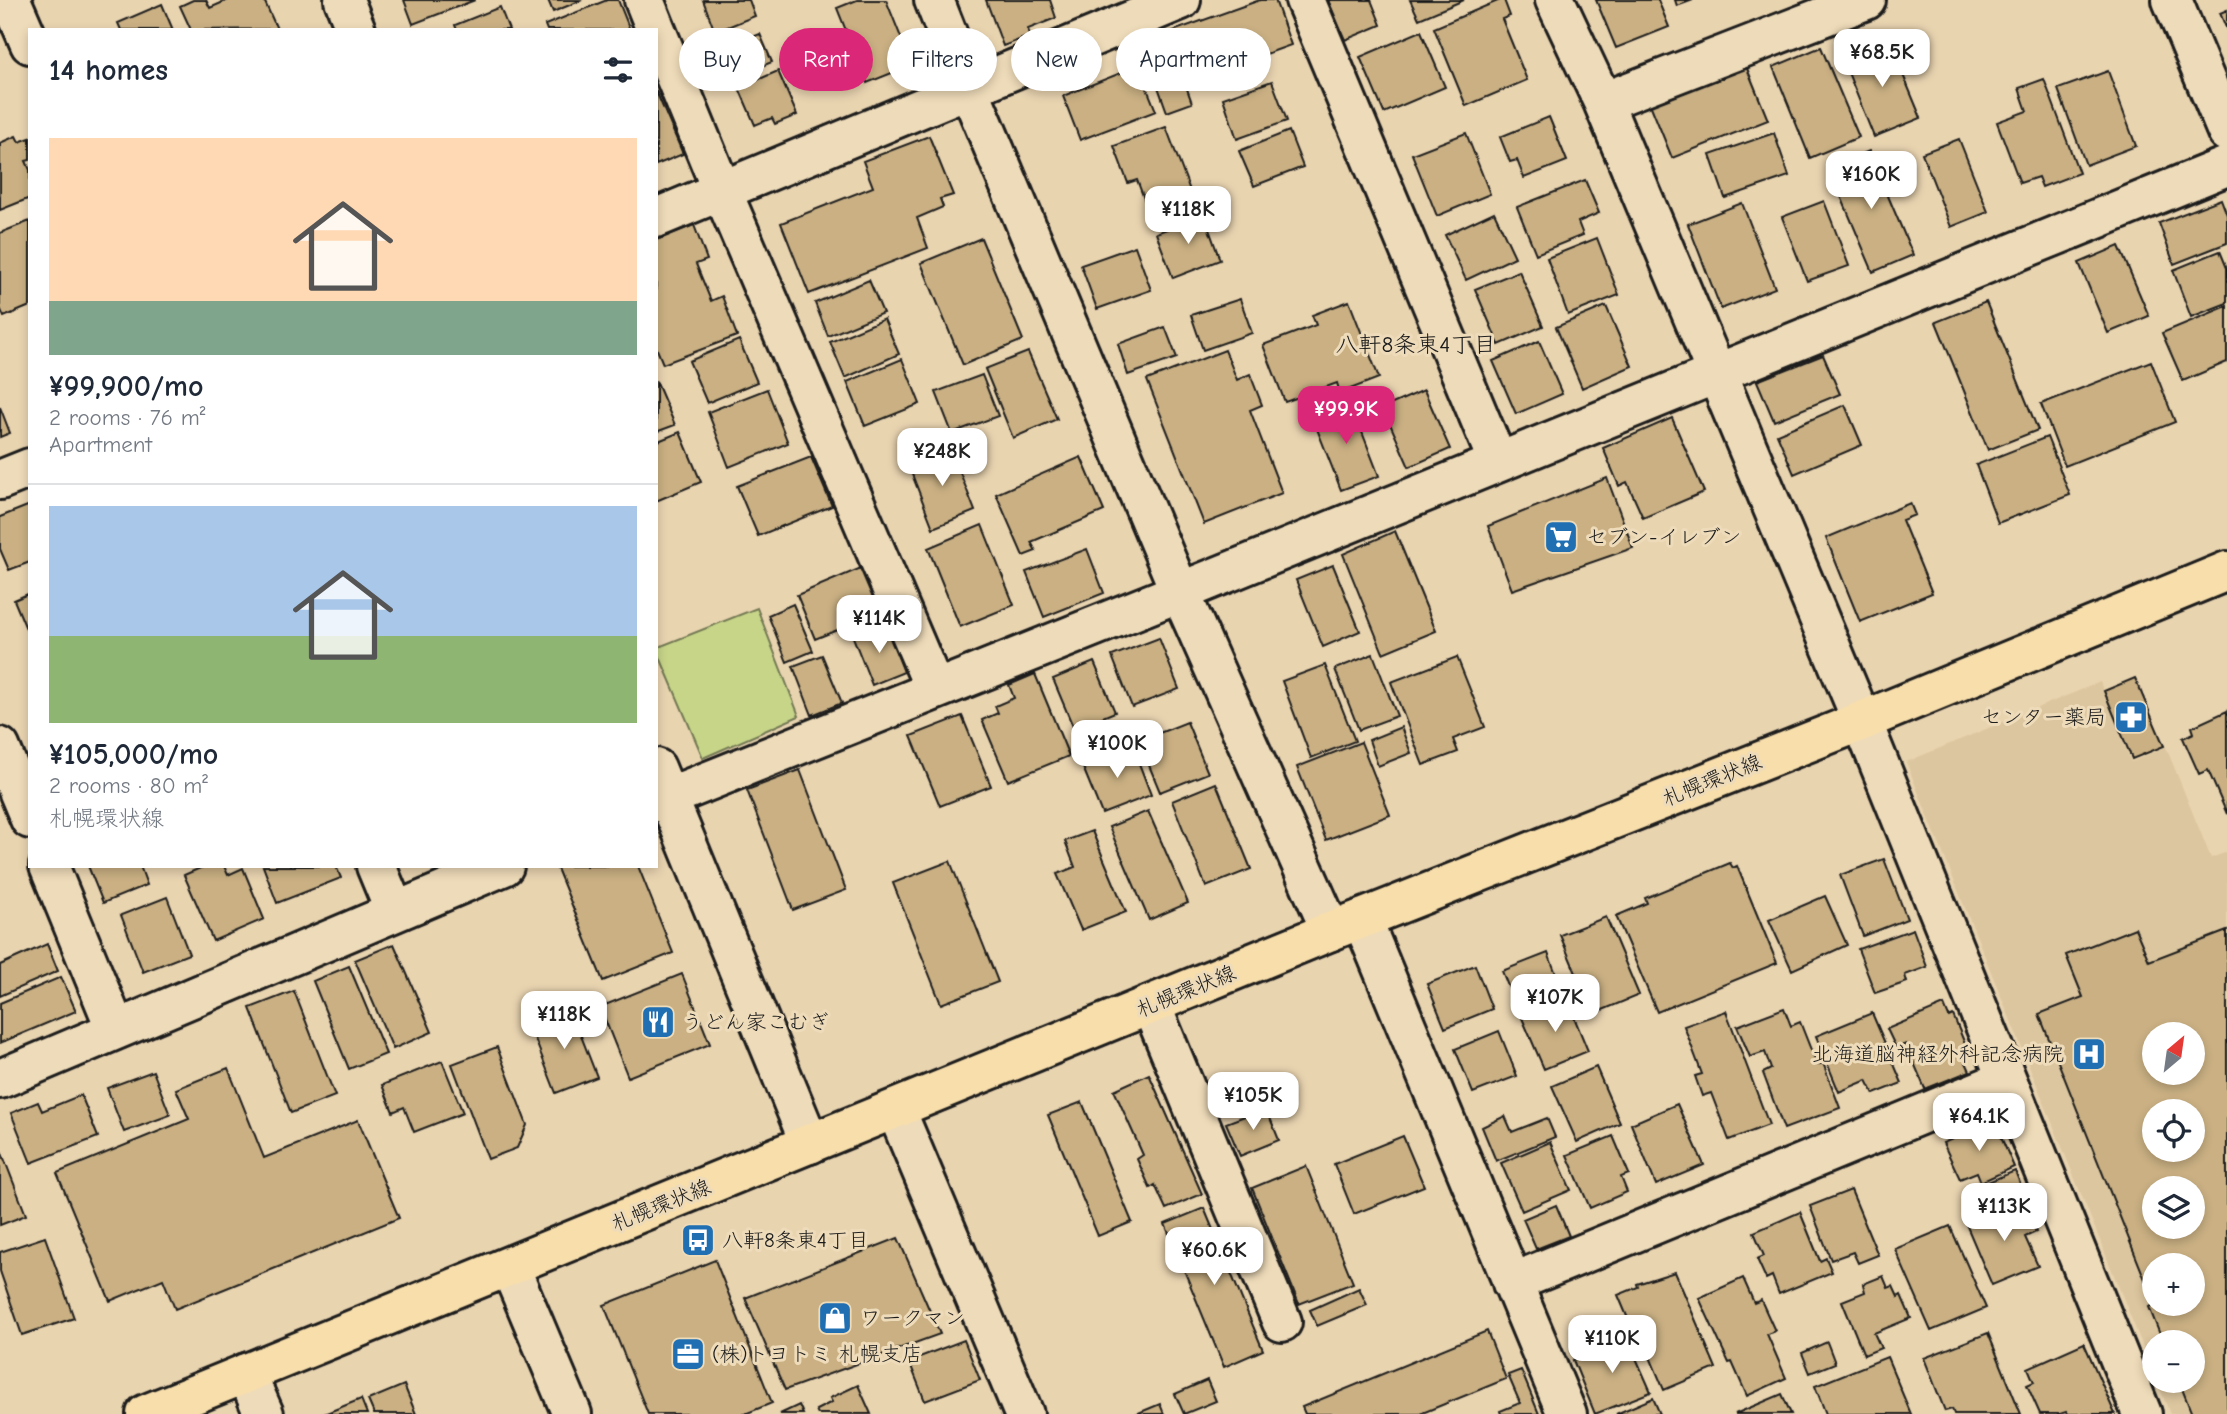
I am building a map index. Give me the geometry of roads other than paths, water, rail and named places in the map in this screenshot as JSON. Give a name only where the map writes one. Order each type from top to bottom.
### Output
[{"type":"main road","name":"札幌環状線","points":[[146,1414],[1347,925],[1862,721],[2227,570]]},
{"type":"street","points":[[11,0],[28,39]]},
{"type":"street","points":[[344,0],[355,28]]},
{"type":"street","points":[[644,0],[655,28]]},
{"type":"street","points":[[934,0],[945,28]]},
{"type":"street","points":[[997,77],[1181,0]]},
{"type":"street","points":[[1305,0],[1498,462]]},
{"type":"street","points":[[1555,0],[1603,102],[1862,721],[2142,1414]]},
{"type":"street","points":[[1603,102],[1866,0]]},
{"type":"street","points":[[2172,0],[2227,132]]},
{"type":"street","points":[[658,35],[935,690]]},
{"type":"street","points":[[658,217],[964,91]]},
{"type":"street","points":[[970,91],[1181,592],[1347,925],[1512,1283],[1567,1414]]},
{"type":"street","points":[[810,1144],[660,789],[935,690],[2227,166]]},
{"type":"street","points":[[0,480],[28,469]]},
{"type":"street","points":[[0,747],[28,815]]},
{"type":"street","points":[[50,868],[116,1030]]},
{"type":"street","points":[[377,868],[396,912]]},
{"type":"street","points":[[0,1079],[499,868]]},
{"type":"street","points":[[1151,1005],[1282,1322]]},
{"type":"street","points":[[1512,1283],[2005,1080]]},
{"type":"street","points":[[896,1110],[1024,1414]]},
{"type":"street","points":[[510,1267],[572,1414]]},
{"type":"street","points":[[246,1373],[264,1414]]},
{"type":"place","name":"セブン-イレブン","points":[[1561,537]]},
{"type":"place","name":"センター薬局","points":[[2131,717]]},
{"type":"place","name":"うどん家こむぎ","points":[[658,1022]]},
{"type":"place","name":"北海道脳神経外科記念病院","points":[[2089,1054]]},
{"type":"place","name":"八軒8条東4丁目","points":[[698,1240]]},
{"type":"place","name":"ワークマン","points":[[835,1318]]},
{"type":"place","name":"(株)トヨトミ 札幌支店","points":[[688,1354]]},
{"type":"district","name":"八軒8条東4丁目","points":[[1416,344]]}]
